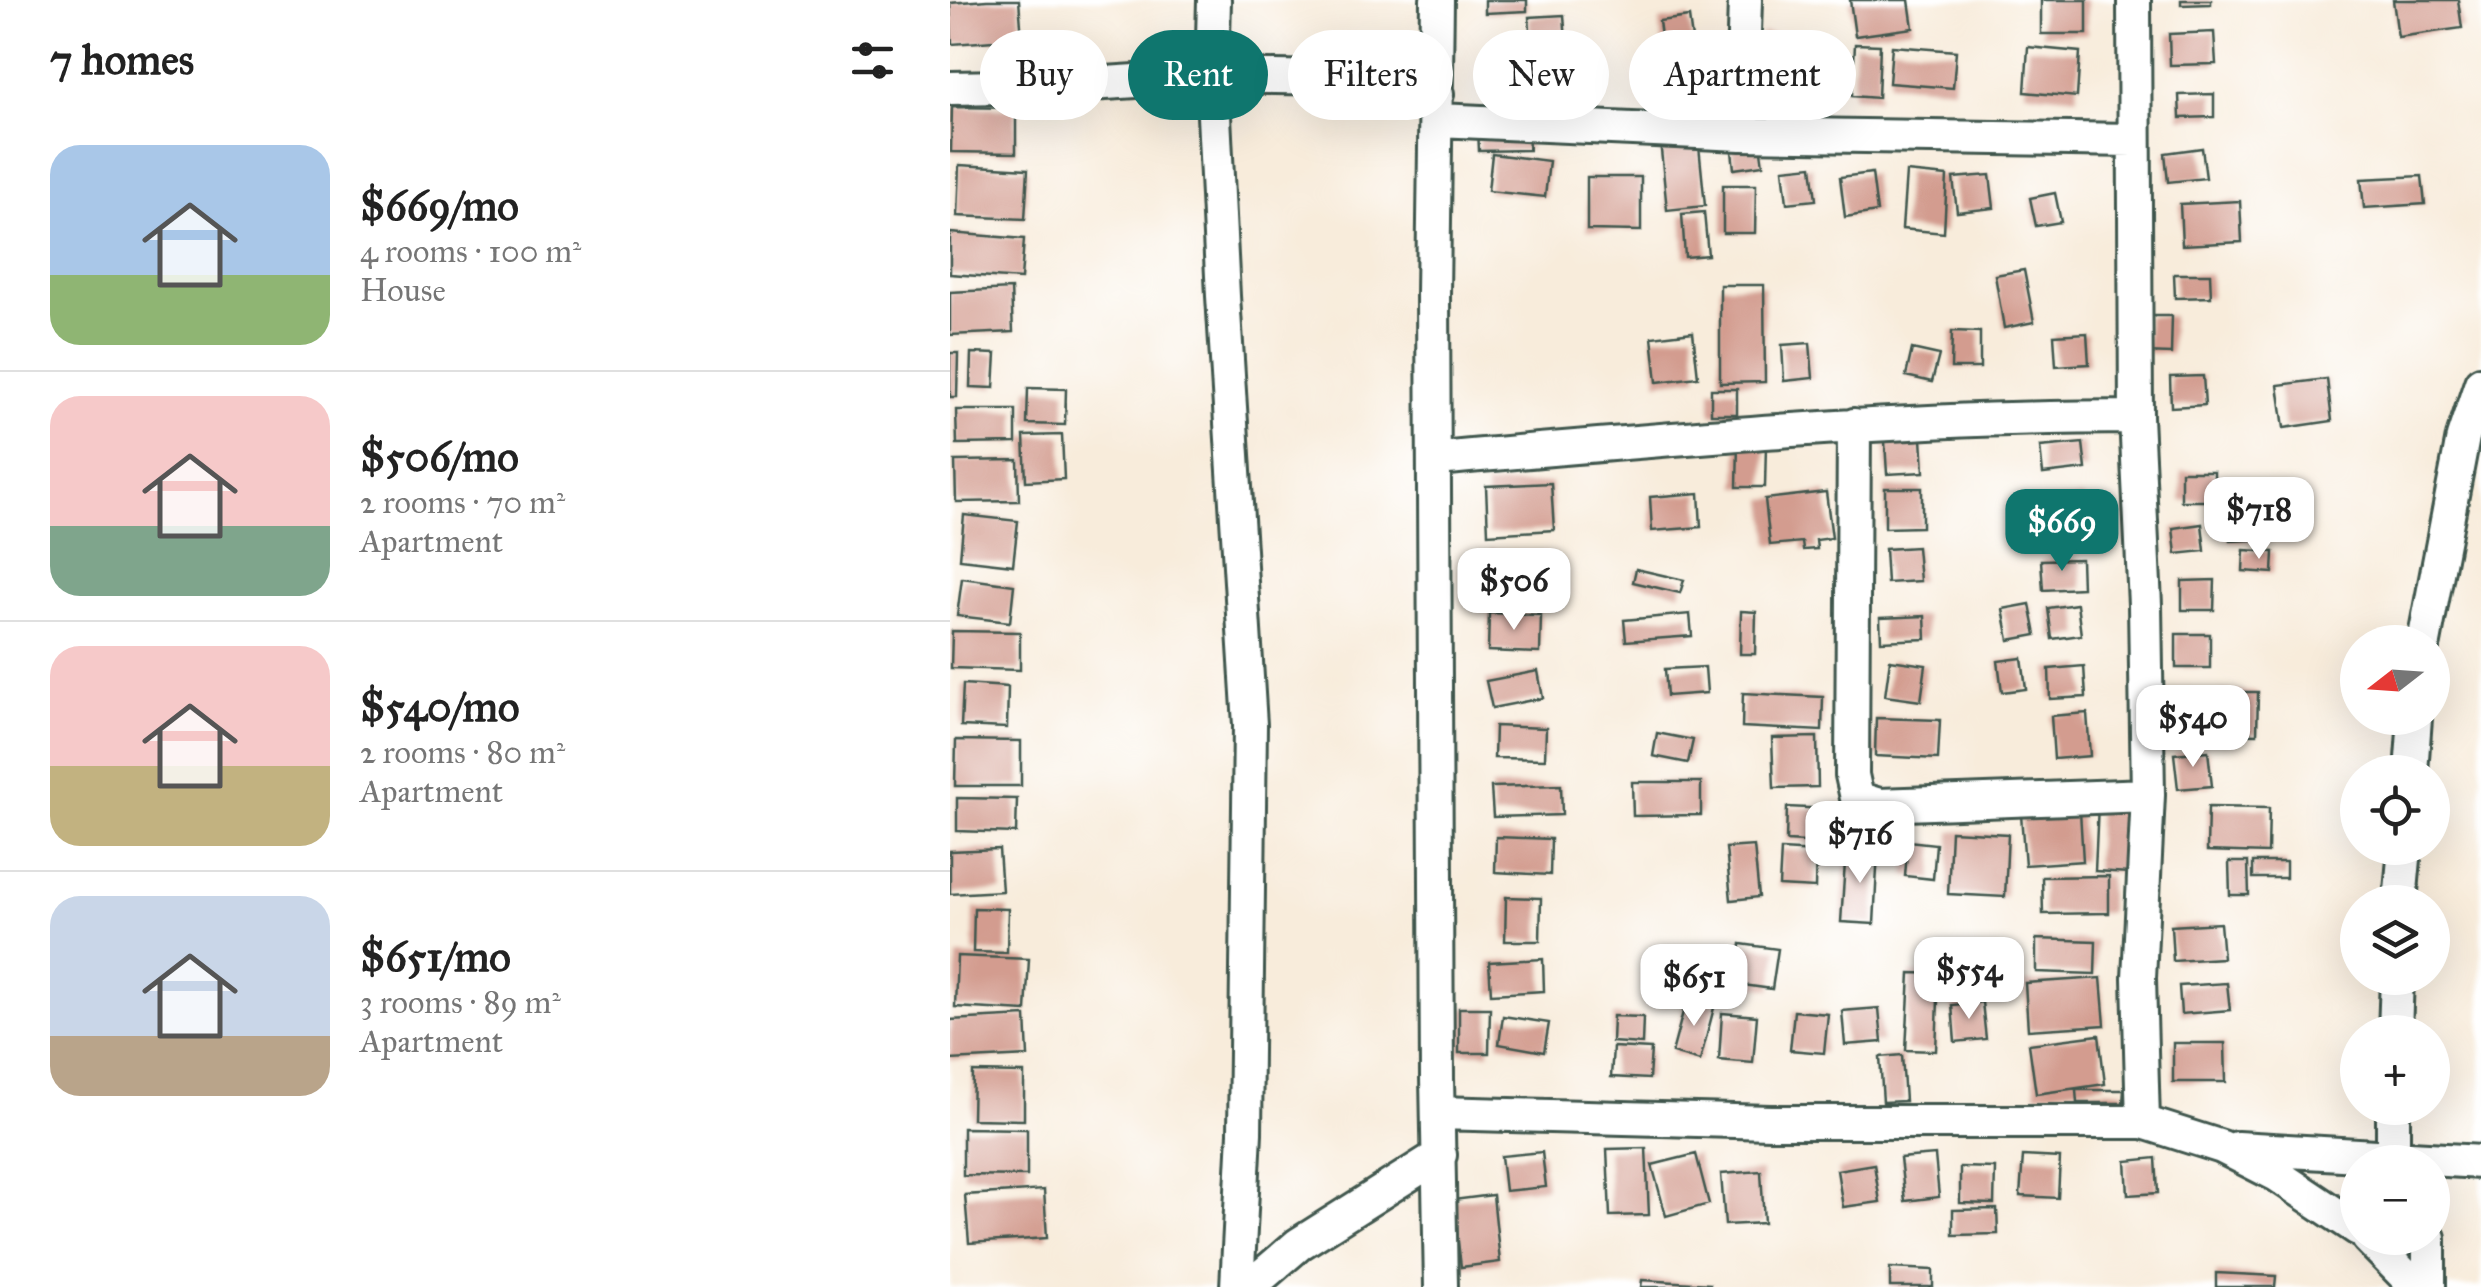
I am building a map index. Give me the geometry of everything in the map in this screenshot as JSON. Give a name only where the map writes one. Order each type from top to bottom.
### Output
[{"type":"street","points":[[1213,30],[1214,0]]},
{"type":"street","points":[[1436,0],[1436,30]]},
{"type":"street","points":[[1740,134],[1745,0]]},
{"type":"street","points":[[2134,0],[2136,417],[2148,795],[2140,978],[2143,1122]]},
{"type":"street","points":[[950,88],[1128,82]]},
{"type":"street","points":[[1453,108],[1740,134],[2134,140]]},
{"type":"street","points":[[1215,120],[1250,725],[1245,1134],[1237,1287]]},
{"type":"street","points":[[1437,120],[1433,294],[1441,1287]]},
{"type":"street","points":[[2427,625],[2464,437],[2481,384]]},
{"type":"street","points":[[1436,459],[1854,425],[2005,417],[2136,417]]},
{"type":"street","points":[[1854,425],[1852,775],[1858,798],[1879,805],[2148,795]]},
{"type":"street","points":[[1438,1113],[1770,1122],[2143,1122],[2222,1147],[2276,1175],[2340,1217]]},
{"type":"street","points":[[2222,1147],[2340,1155]]},
{"type":"street","points":[[1249,1287],[1309,1237],[1440,1155]]},
{"type":"street","points":[[2450,1161],[2481,1162]]},
{"type":"street","points":[[2385,1255],[2416,1287]]},
{"type":"street","points":[[2429,1255],[2429,1287]]},
{"type":"building","points":[[1019,0],[1021,30],[980,30],[980,42],[952,44],[950,3]]},
{"type":"building","points":[[1485,0],[1527,0],[1527,11],[1485,13]]},
{"type":"building","points":[[1850,0],[1909,0],[1913,28],[1856,36]]},
{"type":"building","points":[[2041,0],[2087,0],[2087,34],[2041,34]]},
{"type":"building","points":[[2181,0],[2211,0],[2211,4],[2181,5]]},
{"type":"building","points":[[2393,0],[2458,0],[2462,28],[2398,37]]},
{"type":"building","points":[[1564,15],[1565,30],[1530,30],[1529,17]]},
{"type":"building","points":[[1689,17],[1691,30],[1660,30],[1659,21]]},
{"type":"building","points":[[2214,32],[2216,64],[2170,65],[2169,34]]},
{"type":"building","points":[[1856,44],[1880,45],[1878,98],[1856,96]]},
{"type":"building","points":[[1892,46],[1956,51],[1953,88],[1889,83]]},
{"type":"building","points":[[2028,47],[2080,52],[2077,97],[2025,92]]},
{"type":"building","points":[[2214,94],[2214,117],[2180,118],[2179,95]]},
{"type":"building","points":[[952,107],[980,107],[980,120],[1016,120],[1016,153],[951,152]]},
{"type":"building","points":[[1528,126],[1529,150],[1479,151],[1478,128]]},
{"type":"building","points":[[1698,136],[1705,206],[1667,210],[1660,140]]},
{"type":"building","points":[[1759,138],[1763,165],[1734,169],[1731,142]]},
{"type":"building","points":[[2202,148],[2206,178],[2168,182],[2165,153]]},
{"type":"building","points":[[1492,154],[1549,161],[1545,197],[1488,191]]},
{"type":"building","points":[[959,165],[1028,169],[1025,219],[957,216]]},
{"type":"building","points":[[1812,166],[1816,200],[1787,203],[1783,169]]},
{"type":"building","points":[[1906,172],[1947,176],[1944,233],[1902,229]]},
{"type":"building","points":[[1872,173],[1877,212],[1845,217],[1840,177]]},
{"type":"building","points":[[1990,175],[1994,208],[1957,212],[1953,178]]},
{"type":"building","points":[[2422,176],[2425,204],[2364,208],[2361,179]]},
{"type":"building","points":[[1587,177],[1641,177],[1641,231],[1587,230]]},
{"type":"building","points":[[1723,185],[1756,185],[1755,233],[1723,233]]},
{"type":"building","points":[[2055,193],[2061,222],[2036,226],[2030,198]]},
{"type":"building","points":[[2240,201],[2242,242],[2182,245],[2180,204]]},
{"type":"building","points":[[1704,212],[1708,255],[1685,257],[1682,214]]},
{"type":"building","points":[[950,233],[1024,239],[1021,279],[950,274]]},
{"type":"building","points":[[2024,270],[2034,322],[2004,328],[1995,275]]},
{"type":"building","points":[[2174,274],[2210,274],[2211,297],[2175,298]]},
{"type":"building","points":[[1720,285],[1764,285],[1765,382],[1720,383]]},
{"type":"building","points":[[1011,289],[1013,332],[950,335],[950,292]]},
{"type":"building","points":[[2147,316],[2172,316],[2171,354],[2146,353]]},
{"type":"building","points":[[1952,331],[1980,332],[1980,368],[1951,368]]},
{"type":"building","points":[[1693,332],[1698,377],[1657,382],[1652,337]]},
{"type":"building","points":[[2087,333],[2089,364],[2056,366],[2054,335]]},
{"type":"building","points":[[1810,343],[1813,378],[1784,381],[1782,345]]},
{"type":"building","points":[[1912,349],[1939,355],[1932,382],[1906,376]]},
{"type":"building","points":[[950,353],[958,353],[957,397],[950,397]]},
{"type":"building","points":[[971,353],[996,354],[994,388],[970,387]]},
{"type":"building","points":[[2203,376],[2205,405],[2171,407],[2170,377]]},
{"type":"building","points":[[2327,379],[2332,421],[2284,428],[2278,385]]},
{"type":"building","points":[[1028,388],[1066,389],[1065,425],[1027,424]]},
{"type":"building","points":[[1711,389],[1737,389],[1737,414],[1711,414]]},
{"type":"building","points":[[956,410],[1016,410],[1016,443],[957,444]]},
{"type":"building","points":[[1062,435],[1064,479],[1026,481],[1024,436]]},
{"type":"building","points":[[1922,438],[1924,472],[1887,474],[1885,441]]},
{"type":"building","points":[[1738,443],[1766,444],[1765,487],[1737,487]]},
{"type":"building","points":[[2083,443],[2086,469],[2043,474],[2040,447]]},
{"type":"building","points":[[1018,460],[1019,501],[956,502],[955,461]]},
{"type":"building","points":[[2181,471],[2214,471],[2214,501],[2181,501]]},
{"type":"building","points":[[1551,483],[1554,530],[1488,534],[1486,486]]},
{"type":"building","points":[[1885,488],[1922,488],[1922,527],[1885,528]]},
{"type":"building","points":[[1826,492],[1832,538],[1816,540],[1817,549],[1803,550],[1802,542],[1770,545],[1765,499]]},
{"type":"building","points":[[1699,493],[1701,527],[1652,531],[1650,497]]},
{"type":"building","points":[[2084,497],[2086,522],[2047,525],[2045,500]]},
{"type":"building","points":[[2267,497],[2269,539],[2230,541],[2227,499]]},
{"type":"building","points":[[964,515],[1018,521],[1013,565],[960,559]]},
{"type":"building","points":[[2202,524],[2205,551],[2176,554],[2173,528]]},
{"type":"building","points":[[1917,547],[1920,581],[1887,583],[1885,549]]},
{"type":"building","points":[[1490,549],[1528,553],[1524,592],[1486,588]]},
{"type":"building","points":[[2244,550],[2274,552],[2273,573],[2243,571]]},
{"type":"building","points":[[2081,559],[2082,588],[2043,590],[2041,560]]},
{"type":"building","points":[[1636,569],[1684,580],[1680,593],[1633,582]]},
{"type":"building","points":[[962,578],[1014,585],[1010,622],[957,616]]},
{"type":"building","points":[[2215,580],[2214,610],[2182,610],[2182,581]]},
{"type":"building","points":[[2030,604],[2036,635],[2009,640],[2003,609]]},
{"type":"building","points":[[2077,604],[2081,635],[2052,639],[2048,608]]},
{"type":"building","points":[[1741,611],[1756,612],[1755,654],[1740,654]]},
{"type":"building","points":[[1489,613],[1541,615],[1540,653],[1488,651]]},
{"type":"building","points":[[1690,614],[1692,636],[1626,641],[1624,620]]},
{"type":"building","points":[[1925,616],[1926,639],[1881,641],[1880,618]]},
{"type":"building","points":[[952,631],[1020,632],[1020,670],[951,668]]},
{"type":"building","points":[[2176,634],[2210,634],[2210,668],[2176,668]]},
{"type":"building","points":[[2022,658],[2026,689],[2002,692],[1998,661]]},
{"type":"building","points":[[1890,660],[1926,665],[1921,701],[1885,696]]},
{"type":"building","points":[[2084,666],[2086,697],[2050,699],[2049,669]]},
{"type":"building","points":[[1705,667],[1707,693],[1667,696],[1665,669]]},
{"type":"building","points":[[1538,671],[1543,698],[1492,708],[1486,681]]},
{"type":"building","points":[[963,684],[1008,687],[1007,728],[961,726]]},
{"type":"building","points":[[2221,692],[2258,692],[2257,734],[2220,733]]},
{"type":"building","points":[[1743,693],[1823,697],[1822,731],[1742,727]]},
{"type":"building","points":[[2184,696],[2212,696],[2212,726],[2185,726]]},
{"type":"building","points":[[2087,713],[2090,756],[2054,759],[2051,716]]},
{"type":"building","points":[[1876,718],[1940,720],[1938,759],[1875,756]]},
{"type":"building","points":[[1495,726],[1546,728],[1545,759],[1494,758]]},
{"type":"building","points":[[1657,733],[1693,740],[1688,763],[1653,756]]},
{"type":"building","points":[[1817,737],[1818,787],[1774,788],[1772,738]]},
{"type":"building","points":[[956,740],[1021,741],[1021,786],[955,786]]},
{"type":"building","points":[[2208,751],[2212,786],[2178,789],[2174,754]]},
{"type":"building","points":[[1632,782],[1701,782],[1701,815],[1633,816]]},
{"type":"building","points":[[1561,785],[1562,815],[1493,817],[1491,787]]},
{"type":"building","points":[[957,798],[1017,799],[1016,833],[957,831]]},
{"type":"building","points":[[2098,803],[2133,804],[2130,873],[2095,871]]},
{"type":"building","points":[[1787,807],[1828,809],[1826,843],[1786,841]]},
{"type":"building","points":[[2208,807],[2269,808],[2268,853],[2207,851]]},
{"type":"building","points":[[2080,811],[2083,861],[2025,865],[2021,815]]},
{"type":"building","points":[[1951,831],[2008,834],[2005,897],[1948,894]]},
{"type":"building","points":[[1496,837],[1551,839],[1550,875],[1495,872]]},
{"type":"building","points":[[1908,841],[1936,844],[1933,879],[1905,876]]},
{"type":"building","points":[[1754,846],[1759,897],[1731,900],[1726,848]]},
{"type":"building","points":[[1846,848],[1878,850],[1874,924],[1841,922]]},
{"type":"building","points":[[999,849],[1002,891],[950,894],[950,851]]},
{"type":"building","points":[[1781,850],[1816,852],[1815,888],[1779,886]]},
{"type":"building","points":[[2229,862],[2248,862],[2249,895],[2230,895]]},
{"type":"building","points":[[2253,862],[2286,862],[2286,878],[2253,878]]},
{"type":"building","points":[[2109,876],[2109,913],[2043,914],[2042,877]]},
{"type":"building","points":[[1506,897],[1541,898],[1540,941],[1505,941]]},
{"type":"building","points":[[974,908],[1008,909],[1007,953],[973,952]]},
{"type":"building","points":[[2220,923],[2223,958],[2173,961],[2171,926]]},
{"type":"building","points":[[2036,939],[2096,941],[2095,974],[2036,972]]},
{"type":"building","points":[[1741,944],[1778,949],[1772,989],[1736,984]]},
{"type":"building","points":[[957,956],[1029,959],[1026,1011],[955,1007]]},
{"type":"building","points":[[1543,959],[1544,991],[1491,994],[1489,962]]},
{"type":"building","points":[[1910,973],[1939,974],[1936,1051],[1906,1050]]},
{"type":"building","points":[[2101,978],[2105,1025],[2028,1030],[2025,983]]},
{"type":"building","points":[[2227,983],[2230,1010],[2181,1014],[2179,986]]},
{"type":"building","points":[[1687,997],[1715,1004],[1700,1061],[1672,1053]]},
{"type":"building","points":[[1982,1002],[1986,1039],[1955,1042],[1952,1005]]},
{"type":"building","points":[[1459,1008],[1490,1008],[1489,1053],[1459,1053]]},
{"type":"building","points":[[1879,1008],[1882,1042],[1845,1045],[1842,1011]]},
{"type":"building","points":[[1794,1011],[1828,1014],[1824,1053],[1790,1050]]},
{"type":"building","points":[[1722,1013],[1757,1016],[1753,1063],[1719,1060]]},
{"type":"building","points":[[1026,1016],[1028,1056],[950,1060],[950,1020]]},
{"type":"building","points":[[1503,1016],[1549,1023],[1544,1052],[1499,1044]]},
{"type":"building","points":[[1613,1016],[1643,1017],[1642,1044],[1612,1042]]},
{"type":"building","points":[[2099,1035],[2105,1084],[2036,1094],[2029,1044]]},
{"type":"building","points":[[2173,1043],[2225,1043],[2226,1082],[2173,1082]]},
{"type":"building","points":[[1613,1047],[1651,1049],[1649,1079],[1611,1077]]},
{"type":"building","points":[[1902,1055],[1905,1101],[1883,1102],[1880,1057]]},
{"type":"building","points":[[973,1072],[1024,1073],[1024,1120],[972,1119]]},
{"type":"building","points":[[2076,1090],[2124,1090],[2123,1103],[2077,1103]]},
{"type":"building","points":[[963,1128],[1027,1129],[1027,1176],[963,1175]]},
{"type":"building","points":[[1646,1148],[1649,1215],[1610,1216],[1607,1149]]},
{"type":"building","points":[[1542,1152],[1546,1187],[1505,1191],[1501,1156]]},
{"type":"building","points":[[1696,1154],[1709,1204],[1666,1216],[1652,1165]]},
{"type":"building","points":[[1935,1155],[1939,1197],[1905,1201],[1900,1158]]},
{"type":"building","points":[[2023,1156],[2060,1158],[2058,1198],[2020,1196]]},
{"type":"building","points":[[2156,1158],[2158,1193],[2128,1195],[2126,1161]]},
{"type":"building","points":[[1874,1164],[1880,1202],[1843,1207],[1837,1170]]},
{"type":"building","points":[[1960,1167],[1995,1168],[1994,1204],[1960,1203]]},
{"type":"building","points":[[1761,1171],[1764,1223],[1725,1225],[1721,1174]]},
{"type":"building","points":[[1044,1190],[1047,1238],[969,1243],[965,1195]]},
{"type":"building","points":[[1493,1195],[1500,1262],[1461,1267],[1453,1200]]},
{"type":"building","points":[[1997,1209],[1998,1234],[1953,1235],[1953,1210]]},
{"type":"building","points":[[1890,1268],[1933,1270],[1933,1287],[1890,1287]]},
{"type":"building","points":[[2216,1273],[2276,1276],[2275,1287],[2216,1287]]},
{"type":"building","points":[[1642,1280],[1710,1284],[1710,1287],[1641,1287]]}]
